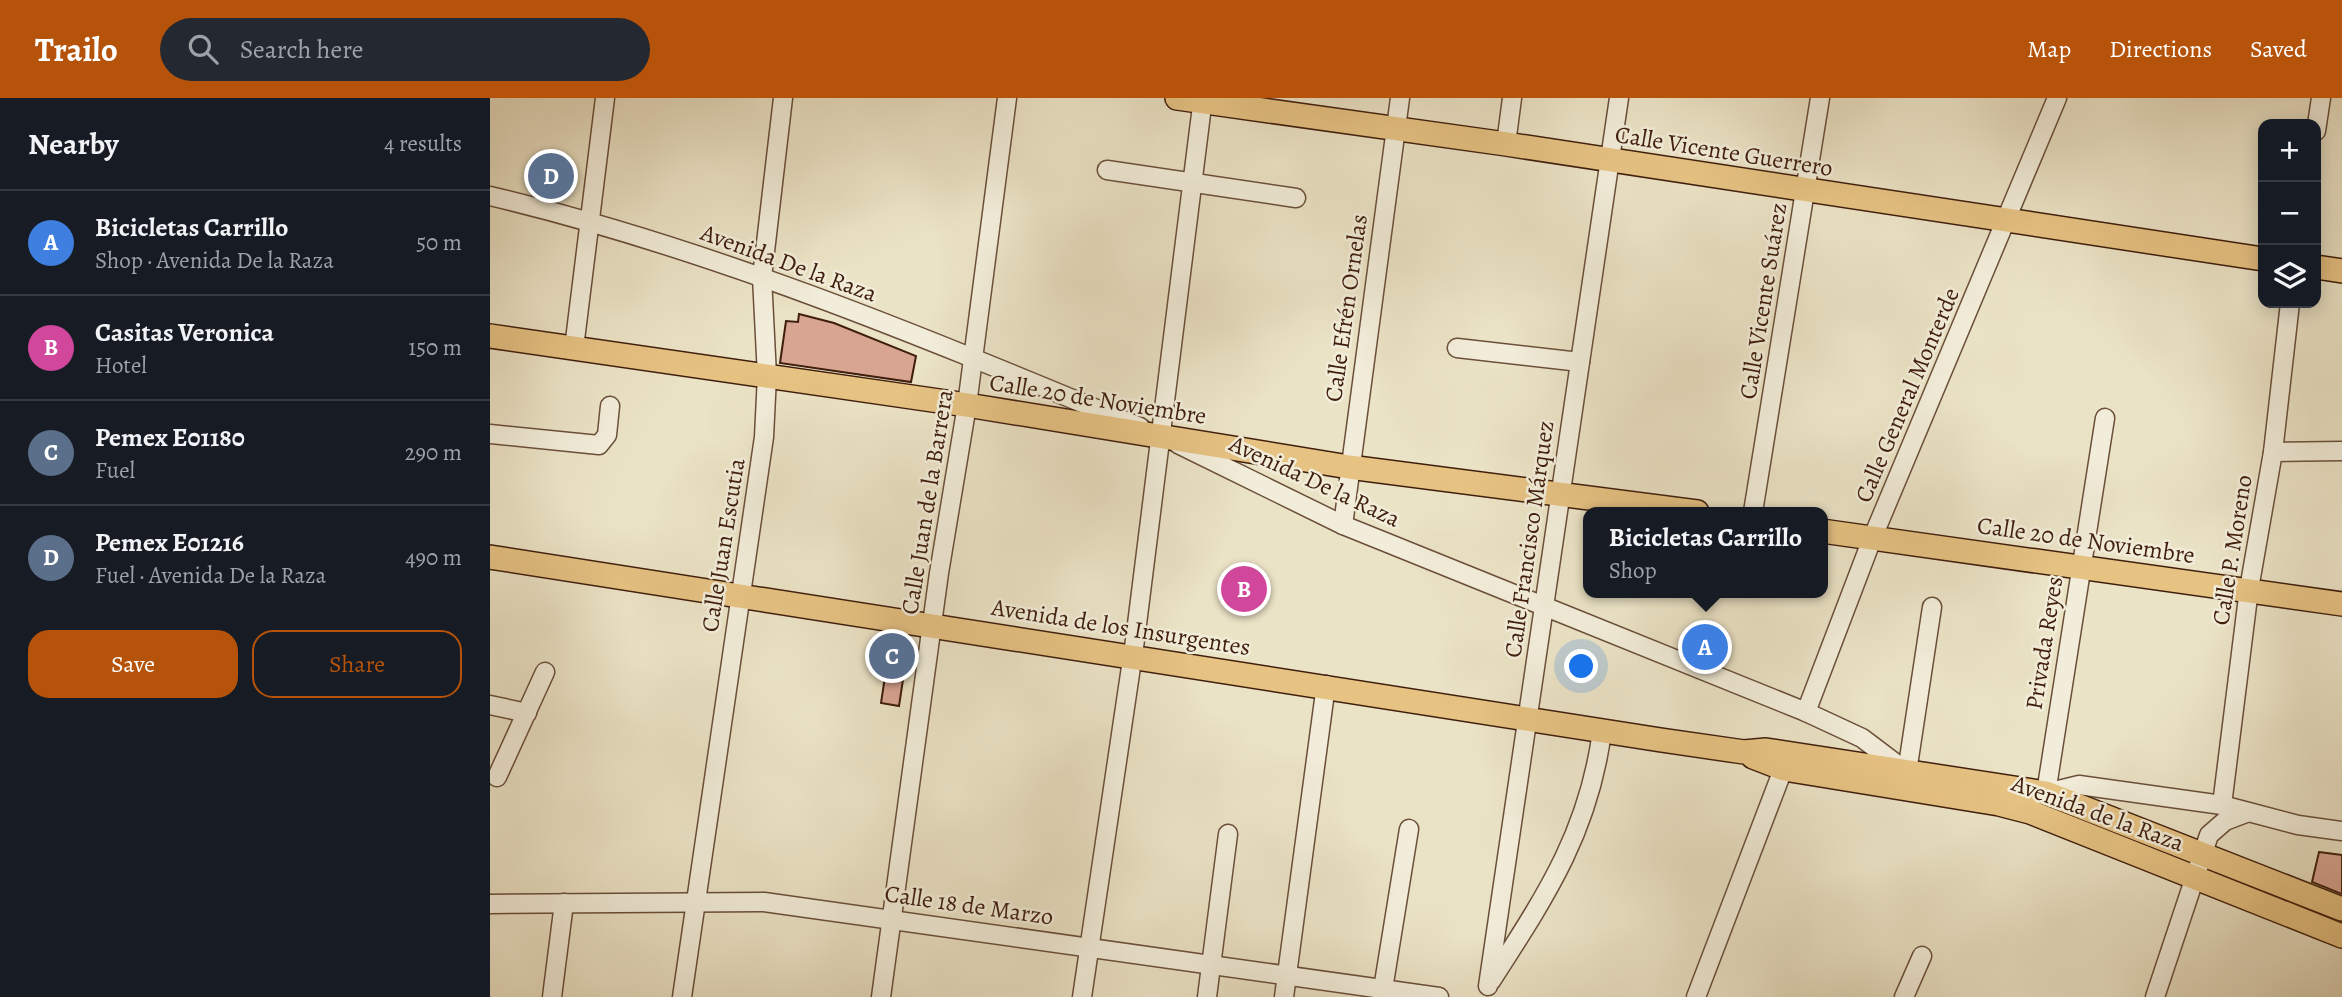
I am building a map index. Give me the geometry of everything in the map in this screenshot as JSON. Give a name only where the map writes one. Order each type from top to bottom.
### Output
[{"type":"main road","name":"Calle Vicente Guerrero","points":[[1177,98],[1506,144],[2258,258]]},
{"type":"main road","points":[[2321,268],[2342,271]]},
{"type":"main road","name":"Calle 20 de Noviembre","points":[[490,337],[967,405],[1349,467],[1663,507]]},
{"type":"main road","name":"Calle 20 de Noviembre","points":[[1828,532],[2342,604]]},
{"type":"main road","name":"Avenida de los Insurgentes","points":[[490,558],[1326,685],[1744,752],[1766,765],[1786,761]]},
{"type":"main road","name":"Avenida de la Raza","points":[[1786,761],[1908,772],[2046,793],[2342,909]]},
{"type":"main road","name":"Avenida de la Raza","points":[[1786,761],[1999,804],[2057,821],[2342,936]]},
{"type":"street","points":[[574,348],[606,98]]},
{"type":"street","name":"Calle Juan Escutia","points":[[682,997],[764,437],[767,376],[762,277],[783,98]]},
{"type":"street","name":"Calle Juan de la Barrera","points":[[881,997],[967,405],[1007,98]]},
{"type":"street","name":"Calle Efrén Ornelas","points":[[1343,526],[1400,98]]},
{"type":"street","points":[[1506,144],[1512,98]]},
{"type":"street","name":"Calle Francisco Márquez","points":[[1485,992],[1529,719],[1559,492],[1619,98]]},
{"type":"street","name":"Calle Vicente Suárez","points":[[1755,507],[1820,98]]},
{"type":"street","name":"Calle General Monterde","points":[[1805,712],[1872,539],[2057,98]]},
{"type":"street","points":[[2318,119],[2321,98]]},
{"type":"street","points":[[1082,997],[1132,656],[1203,100]]},
{"type":"street","points":[[1107,170],[1296,198]]},
{"type":"street","name":"Avenida De la Raza","points":[[490,196],[589,220],[762,277],[972,356],[1160,435],[1343,526],[1545,605],[1805,712],[1862,738],[1908,772]]},
{"type":"street","name":"Calle P. Moreno","points":[[2222,805],[2249,589],[2273,453],[2289,308]]},
{"type":"street","points":[[1457,348],[1580,362]]},
{"type":"street","points":[[490,434],[599,445],[607,435],[610,406]]},
{"type":"street","name":"Privada Reyes","points":[[2046,793],[2105,418]]},
{"type":"street","points":[[2273,453],[2342,451]]},
{"type":"street","points":[[1908,772],[1931,607]]},
{"type":"street","points":[[497,777],[545,672]]},
{"type":"street","points":[[1284,997],[1326,685]]},
{"type":"street","points":[[490,705],[527,713]]},
{"type":"street","points":[[1485,992],[1554,883],[1587,808],[1596,778],[1602,731]]},
{"type":"street","points":[[1696,997],[1786,761]]},
{"type":"street","points":[[2046,793],[2079,785],[2222,805],[2246,813],[2342,831]]},
{"type":"street","points":[[2155,997],[2202,853],[2215,828],[2246,813]]},
{"type":"street","points":[[1383,989],[1409,829]]},
{"type":"street","points":[[1207,997],[1228,834]]},
{"type":"street","name":"Calle 18 de Marzo","points":[[490,904],[764,902],[1439,997]]},
{"type":"street","points":[[552,997],[564,903]]},
{"type":"street","points":[[1904,997],[1922,956]]},
{"type":"building","points":[[799,314],[834,323],[916,356],[911,382],[780,363],[786,321],[798,322]]},
{"type":"building","points":[[889,650],[907,653],[899,706],[881,703]]},
{"type":"building","points":[[2319,852],[2342,855],[2342,894],[2312,882]]},
{"type":"place","name":"Pemex E01216","points":[[551,176]]},
{"type":"place","name":"Casitas Veronica","points":[[1244,589]]},
{"type":"place","name":"Bicicletas Carrillo","points":[[1705,647]]},
{"type":"place","name":"Pemex E01180","points":[[892,656]]}]
